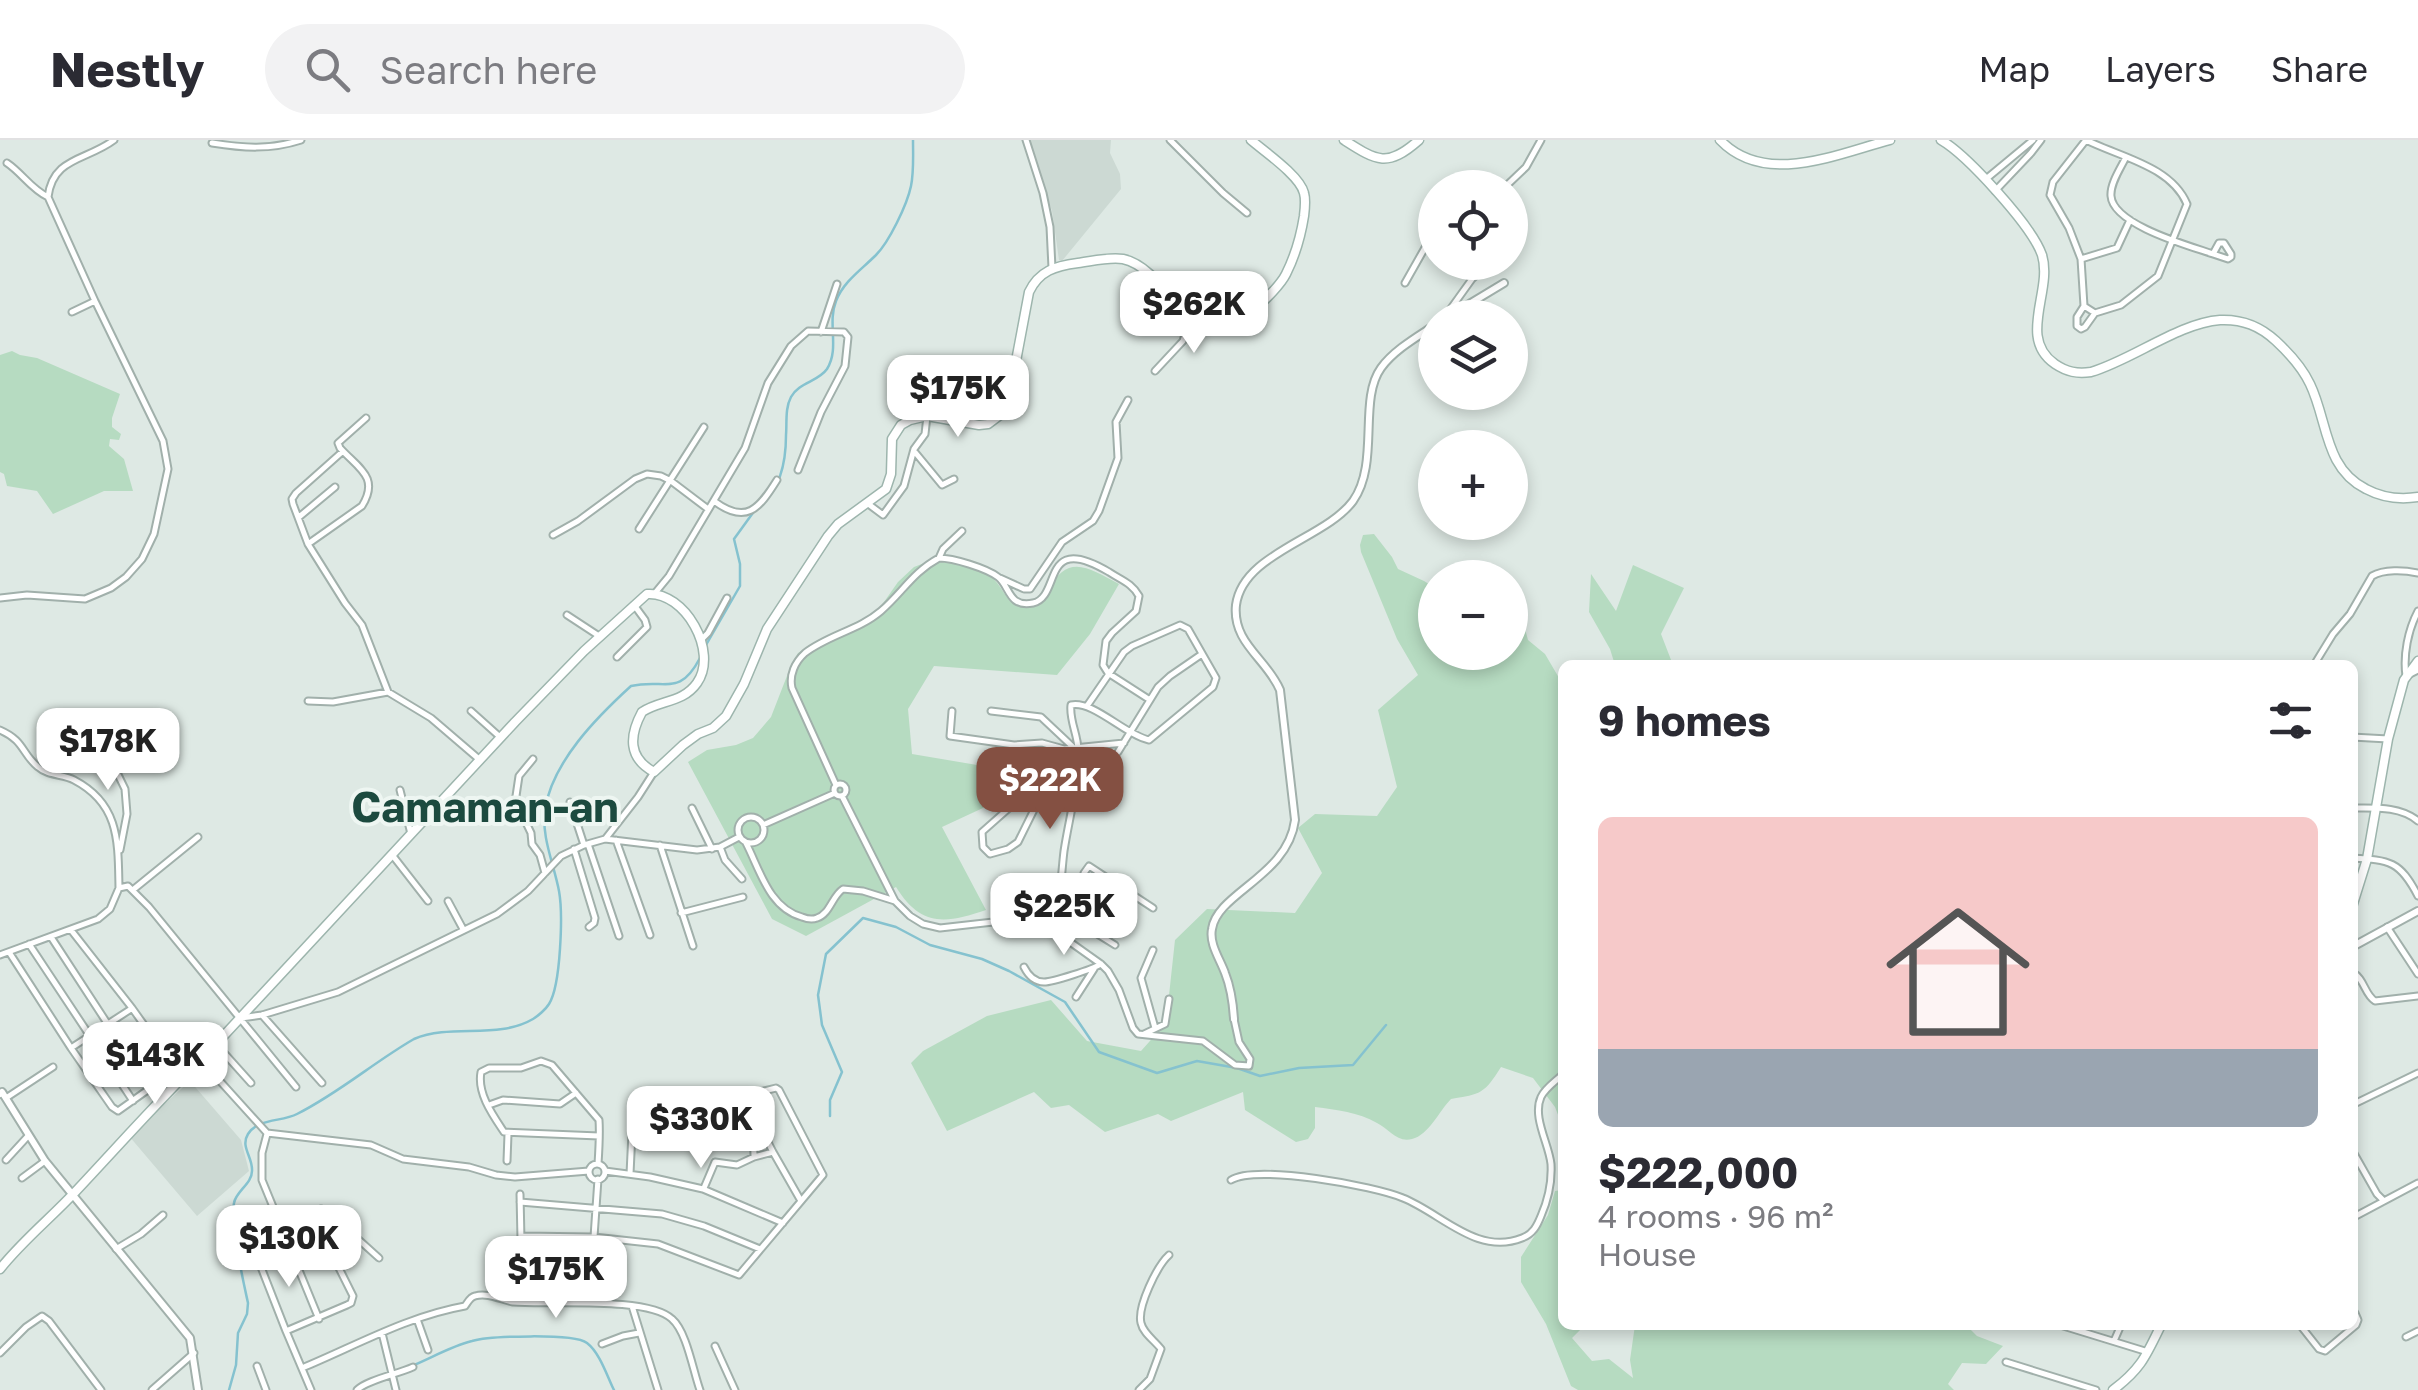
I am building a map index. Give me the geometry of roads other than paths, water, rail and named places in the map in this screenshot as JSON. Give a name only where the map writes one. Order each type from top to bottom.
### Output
[{"type":"main road","points":[[0,1269],[242,1018],[500,737],[599,636],[648,594],[655,593],[679,607],[692,622],[703,646],[704,670],[690,691],[648,708],[638,718],[633,738],[636,757],[654,772],[683,745],[726,716],[767,629],[838,524],[886,489],[894,434],[910,420],[928,416],[988,424],[1000,415],[1010,393],[1029,292],[1052,268],[1100,259],[1127,260],[1143,268],[1190,318],[1210,331],[1231,327],[1280,284],[1292,259],[1305,212],[1305,195],[1294,177],[1251,140]]},
{"type":"main road","points":[[1344,140],[1386,160],[1401,155],[1419,140]]},
{"type":"main road","points":[[1720,140],[1743,156],[1788,166],[1890,140]]},
{"type":"main road","points":[[1940,140],[1995,190],[2028,230],[2042,256],[2044,291],[2036,330],[2043,352],[2058,366],[2072,372],[2091,372],[2208,322],[2232,320],[2251,324],[2274,339],[2300,367],[2311,386],[2330,449],[2348,479],[2386,498],[2418,497]]},
{"type":"main road","points":[[2358,888],[2367,859],[2388,739],[2406,676],[2418,661]]},
{"type":"main road","points":[[2113,1390],[2134,1374],[2159,1330]]},
{"type":"street","points":[[0,598],[96,595],[126,577],[142,559],[154,534],[166,484],[162,441],[48,196],[51,181],[62,167],[114,140]]},
{"type":"street","points":[[212,143],[260,148],[301,140]]},
{"type":"street","points":[[1026,140],[1043,192],[1052,268]]},
{"type":"street","points":[[1170,140],[1247,214]]},
{"type":"street","points":[[1523,170],[1541,140]]},
{"type":"street","points":[[1985,180],[2037,140]]},
{"type":"street","points":[[1995,190],[2037,140]]},
{"type":"street","points":[[2086,140],[2160,173],[2186,200],[2187,208],[2153,281],[2121,305],[2095,313],[2085,327],[2079,328],[2076,321],[2084,306],[2081,258],[2066,222],[2052,202],[2050,188],[2086,140]]},
{"type":"street","points":[[2017,152],[2024,160]]},
{"type":"street","points":[[2126,158],[2112,188],[2114,205],[2130,220],[2173,241],[2213,254]]},
{"type":"street","points":[[6,163],[48,196]]},
{"type":"street","points":[[2005,163],[2012,171]]},
{"type":"street","points":[[2081,258],[2118,248],[2130,220]]},
{"type":"street","points":[[1405,283],[1418,260]]},
{"type":"street","points":[[1474,300],[1504,282]]},
{"type":"street","points":[[824,332],[837,284]]},
{"type":"street","points":[[72,312],[94,301]]},
{"type":"street","points":[[2084,306],[2095,313]]},
{"type":"street","points":[[1155,371],[1184,341],[1190,318]]},
{"type":"street","points":[[655,593],[746,448],[768,383],[790,346],[804,333],[844,332],[848,337],[845,366],[798,470]]},
{"type":"street","points":[[962,531],[883,610],[806,653],[790,682],[838,791],[895,901],[916,920],[940,928],[1011,920],[1049,927],[1101,964],[1116,982],[1133,1028],[1142,1036],[1202,1041],[1236,1065],[1249,1066],[1250,1060],[1239,1042],[1230,990],[1212,940],[1212,925],[1226,906],[1281,856],[1295,820],[1280,690],[1271,671],[1239,632],[1236,618],[1240,592],[1262,564],[1326,524],[1354,499],[1365,474],[1376,378],[1389,360],[1418,338]]},
{"type":"street","points":[[939,558],[955,560],[1030,589],[1062,542],[1095,518],[1118,458],[1116,422],[1128,400]]},
{"type":"street","points":[[867,503],[881,514],[886,512],[904,486],[928,416]]},
{"type":"street","points":[[308,544],[362,506],[369,492],[365,474],[338,443],[366,418]]},
{"type":"street","points":[[639,529],[704,427]]},
{"type":"street","points":[[914,451],[942,486],[954,479]]},
{"type":"street","points":[[342,452],[292,499],[308,544],[362,626],[388,692],[431,718],[480,760]]},
{"type":"street","points":[[553,535],[642,476],[653,474],[671,480],[708,508]]},
{"type":"street","points":[[714,501],[738,513],[749,512],[763,503],[777,480]]},
{"type":"street","points":[[298,517],[334,488]]},
{"type":"street","points":[[1000,578],[1005,590],[1017,601],[1035,603],[1044,595],[1059,566],[1071,560],[1086,560],[1134,588],[1140,600],[1136,611],[1106,641],[1103,665],[1108,673],[1150,700]]},
{"type":"street","points":[[2317,660],[2372,576],[2418,573]]},
{"type":"street","points":[[703,646],[727,598]]},
{"type":"street","points":[[617,657],[646,627],[634,605]]},
{"type":"street","points":[[2418,611],[2409,633],[2406,676],[2418,670]]},
{"type":"street","points":[[567,615],[599,636]]},
{"type":"street","points":[[1049,927],[1058,909],[1076,783],[1070,708],[1076,702],[1144,740],[1153,739],[1213,687],[1216,678],[1188,629],[1180,625],[1132,646],[1118,658],[1086,706]]},
{"type":"street","points":[[1118,752],[1166,679],[1202,654]]},
{"type":"street","points":[[308,702],[333,702],[388,692]]},
{"type":"street","points":[[952,710],[950,736],[1014,745],[1042,742],[1064,749],[1124,743]]},
{"type":"street","points":[[471,711],[500,737]]},
{"type":"street","points":[[991,711],[1041,716],[1076,748]]},
{"type":"street","points":[[0,730],[23,746],[36,766],[79,782],[103,802],[112,817],[119,888],[104,915],[90,924],[0,955]]},
{"type":"street","points":[[108,754],[133,736]]},
{"type":"street","points":[[2358,737],[2388,739]]},
{"type":"street","points":[[76,738],[108,754],[125,788],[128,806],[118,854]]},
{"type":"street","points":[[1014,745],[1015,799],[982,832],[983,846],[990,854],[1018,842],[1064,749]]},
{"type":"street","points":[[532,758],[519,776],[516,796],[532,844],[547,871]]},
{"type":"street","points":[[605,839],[654,772]]},
{"type":"street","points":[[400,790],[411,834]]},
{"type":"street","points":[[763,825],[838,791]]},
{"type":"street","points":[[570,802],[619,936]]},
{"type":"street","points":[[692,808],[712,849]]},
{"type":"street","points":[[2358,808],[2403,812],[2418,820]]},
{"type":"street","points":[[746,842],[754,843],[764,832],[755,818],[744,818],[738,828],[739,837],[746,842],[772,895],[787,912],[819,918],[843,889],[863,890],[895,901]]},
{"type":"street","points":[[242,1018],[338,992],[505,909],[528,891],[555,860],[574,848],[605,839],[712,849],[739,837]]},
{"type":"street","points":[[133,890],[198,838]]},
{"type":"street","points":[[616,840],[650,935]]},
{"type":"street","points":[[660,845],[693,946]]},
{"type":"street","points":[[720,847],[725,860],[742,879]]},
{"type":"street","points":[[574,848],[596,919],[589,927]]},
{"type":"street","points":[[392,855],[428,901]]},
{"type":"street","points":[[2358,858],[2388,862],[2400,868],[2418,896]]},
{"type":"street","points":[[1078,922],[1085,870],[1090,866],[1153,908]]},
{"type":"street","points":[[119,888],[128,886],[133,890],[296,1087]]},
{"type":"street","points":[[1084,887],[1103,899],[1102,914]]},
{"type":"street","points":[[681,913],[742,896]]},
{"type":"street","points":[[448,901],[464,929]]},
{"type":"street","points":[[1058,909],[1115,945]]},
{"type":"street","points":[[2358,944],[2418,911]]},
{"type":"street","points":[[2388,927],[2418,974]]},
{"type":"street","points":[[9,952],[115,1111],[122,1109],[174,1072],[174,1068],[70,930]]},
{"type":"street","points":[[50,936],[150,1090]]},
{"type":"street","points":[[28,944],[133,1101]]},
{"type":"street","points":[[1154,950],[1141,978],[1155,1028]]},
{"type":"street","points":[[1024,967],[1029,976],[1044,982],[1101,964]]},
{"type":"street","points":[[1076,997],[1094,969]]},
{"type":"street","points":[[2358,976],[2375,1001],[2418,996]]},
{"type":"street","points":[[1142,1036],[1164,1024],[1169,999]]},
{"type":"street","points":[[71,1048],[132,1008]]},
{"type":"street","points":[[262,1015],[322,1082]]},
{"type":"street","points":[[216,1044],[252,1083]]},
{"type":"street","points":[[200,1058],[265,1131],[371,1146],[404,1158],[515,1177],[589,1171]]},
{"type":"street","points":[[598,1164],[599,1136],[599,1120],[552,1065],[541,1060],[521,1068],[489,1068],[481,1072],[481,1091],[508,1133],[599,1136]]},
{"type":"street","points":[[53,1067],[2,1093],[45,1161],[190,1338],[198,1390]]},
{"type":"street","points":[[2358,1102],[2418,1073]]},
{"type":"street","points":[[182,1076],[193,1080]]},
{"type":"street","points":[[1231,1180],[1238,1175],[1282,1175],[1396,1195],[1476,1239],[1501,1242],[1522,1238],[1536,1226],[1549,1192],[1551,1164],[1540,1102],[1558,1079]]},
{"type":"street","points":[[520,1194],[521,1238],[594,1237],[658,1244],[736,1276],[801,1202],[823,1173],[776,1088],[744,1096],[801,1202]]},
{"type":"street","points":[[488,1105],[503,1100],[560,1104],[576,1093]]},
{"type":"street","points":[[753,1112],[754,1157]]},
{"type":"street","points":[[265,1131],[262,1180],[319,1320]]},
{"type":"street","points":[[630,1174],[632,1132]]},
{"type":"street","points":[[507,1161],[508,1133]]},
{"type":"street","points":[[6,1160],[28,1136]]},
{"type":"street","points":[[704,1190],[715,1162],[737,1165],[773,1152]]},
{"type":"street","points":[[22,1178],[45,1161]]},
{"type":"street","points":[[2358,1161],[2384,1201]]},
{"type":"street","points":[[589,1171],[598,1164],[605,1171],[598,1180],[594,1237]]},
{"type":"street","points":[[589,1171],[598,1180]]},
{"type":"street","points":[[605,1171],[704,1190],[782,1223]]},
{"type":"street","points":[[2358,1215],[2418,1183]]},
{"type":"street","points":[[520,1202],[662,1214],[760,1249]]},
{"type":"street","points":[[286,1331],[351,1303],[352,1296],[312,1214],[328,1212],[379,1258]]},
{"type":"street","points":[[116,1250],[163,1215]]},
{"type":"street","points":[[1139,1390],[1150,1379],[1161,1349],[1142,1328],[1140,1316],[1159,1267],[1169,1255]]},
{"type":"street","points":[[259,1262],[312,1390]]},
{"type":"street","points":[[302,1368],[417,1318],[465,1306],[480,1295],[512,1302],[655,1310],[672,1319],[683,1336],[700,1390]]},
{"type":"street","points":[[632,1306],[658,1390]]},
{"type":"street","points":[[0,1354],[42,1316],[101,1390]]},
{"type":"street","points":[[417,1318],[428,1350]]},
{"type":"street","points":[[2076,1330],[2148,1352]]},
{"type":"street","points":[[2114,1342],[2118,1330]]},
{"type":"street","points":[[2304,1330],[2325,1351],[2350,1330]]},
{"type":"street","points":[[2406,1338],[2418,1331]]},
{"type":"street","points":[[382,1333],[396,1390]]},
{"type":"street","points":[[602,1344],[639,1333]]},
{"type":"street","points":[[714,1346],[735,1390]]},
{"type":"street","points":[[152,1390],[194,1353]]},
{"type":"street","points":[[2006,1362],[2096,1390]]},
{"type":"street","points":[[257,1366],[266,1390]]},
{"type":"street","points":[[357,1390],[363,1384],[414,1368]]},
{"type":"waterway","points":[[761,505],[781,473],[791,397],[823,373],[831,361],[833,318],[839,294],[881,249],[906,203],[912,181],[913,140]]},
{"type":"waterway","points":[[706,645],[740,586],[734,539],[755,510]]},
{"type":"waterway","points":[[229,1390],[236,1365],[238,1333],[248,1303],[233,1212],[235,1199],[251,1176],[245,1143],[248,1134],[258,1125],[312,1106],[414,1039],[444,1032],[505,1029],[533,1019],[544,1010],[553,995],[560,949],[559,891],[544,819],[557,774],[591,726],[631,686],[678,682],[700,658]]},
{"type":"waterway","points":[[830,1116],[830,1100],[842,1072],[822,1025],[818,995],[826,954],[863,918],[1009,971],[1065,1002],[1099,1052],[1157,1073],[1197,1061],[1260,1076],[1299,1068],[1353,1065],[1386,1025]]},
{"type":"waterway","points":[[414,1365],[482,1339],[566,1338],[592,1347],[614,1390]]},
{"type":"district","name":"Camaman-an","points":[[485,807]]}]
